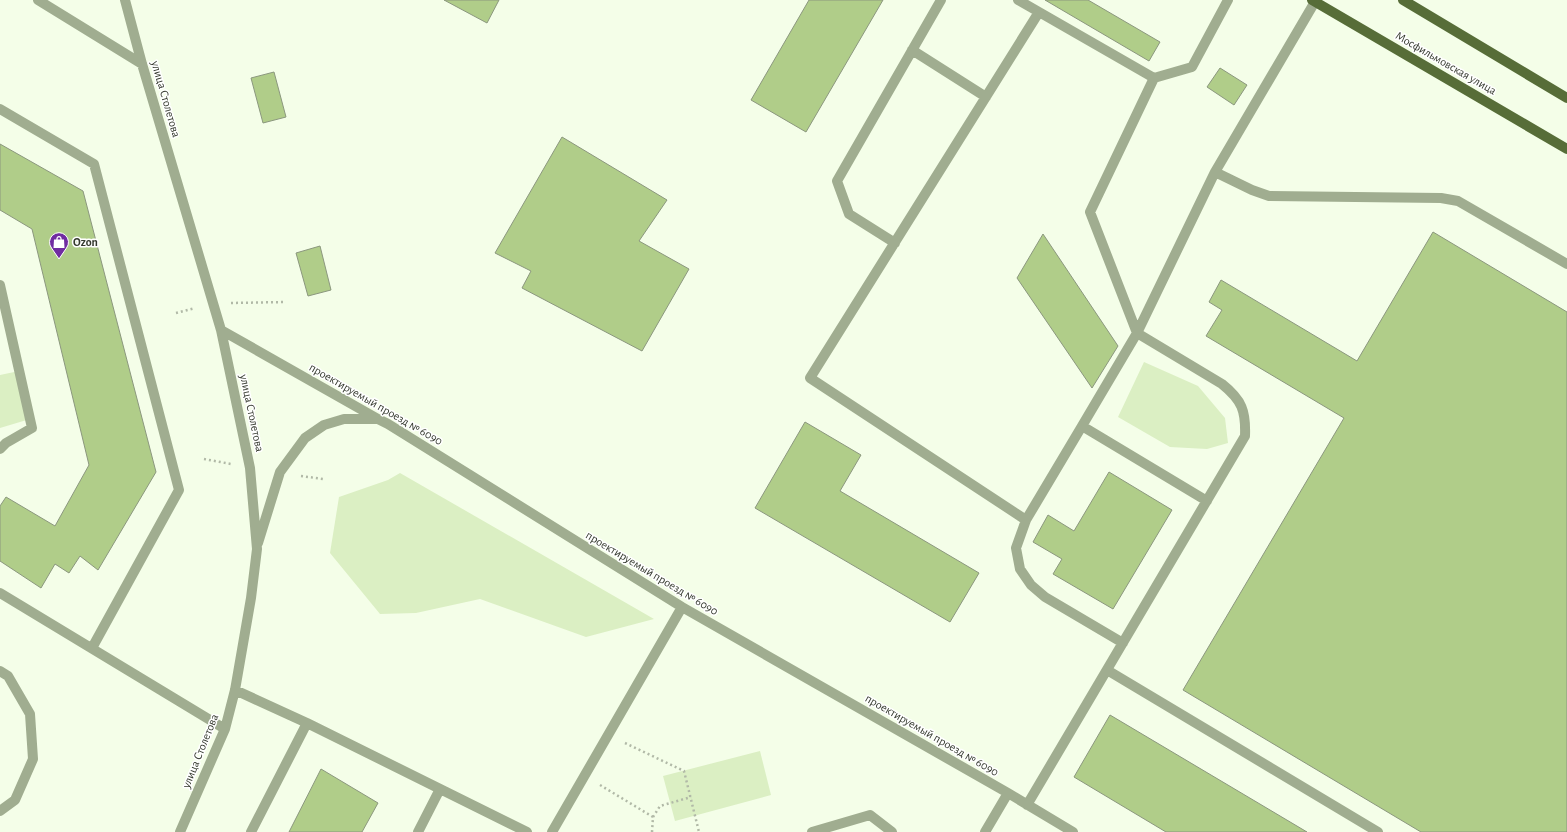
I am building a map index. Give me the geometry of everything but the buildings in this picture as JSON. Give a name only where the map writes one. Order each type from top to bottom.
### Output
[{"type":"main road","points":[[1403,0],[1567,98]]},
{"type":"main road","name":"Мосфильмовская улица","points":[[1315,1],[1567,149]]},
{"type":"street","points":[[38,0],[142,64]]},
{"type":"street","name":"улица Столетова","points":[[125,0],[142,64],[221,330],[250,468],[257,549],[251,598],[235,690],[225,729],[180,832]]},
{"type":"street","points":[[895,243],[849,214],[837,181],[941,0]]},
{"type":"street","points":[[1018,0],[1154,78],[1192,67],[1228,0]]},
{"type":"street","points":[[1123,643],[1044,596],[1031,585],[1020,569],[1016,548],[1026,520],[1137,333],[1215,172],[1315,1]]},
{"type":"street","points":[[1026,520],[810,378],[1039,12]]},
{"type":"street","points":[[912,50],[986,97]]},
{"type":"street","points":[[1027,805],[1245,436],[1246,419],[1242,406],[1234,393],[1222,384],[1137,333],[1090,212],[1154,78]]},
{"type":"street","points":[[0,109],[94,164],[179,490],[92,648]]},
{"type":"street","points":[[1215,172],[1252,190],[1270,196],[1441,198],[1458,201],[1567,264]]},
{"type":"street","points":[[0,285],[32,428],[6,443],[0,449]]},
{"type":"street","name":"проектируемый проезд № 6090","points":[[221,330],[395,428],[682,607],[1008,793],[1073,832]]},
{"type":"street","points":[[257,549],[280,472],[305,438],[324,425],[344,419],[378,419]]},
{"type":"street","points":[[1082,426],[1207,501]]},
{"type":"street","points":[[0,593],[225,729]]},
{"type":"street","points":[[552,832],[682,607]]},
{"type":"street","points":[[1107,670],[1378,832]]},
{"type":"street","points":[[0,671],[8,676],[30,714],[33,759],[15,800],[0,811]]},
{"type":"street","points":[[235,690],[307,723],[527,832]]},
{"type":"street","points":[[251,832],[307,723]]},
{"type":"street","points":[[418,832],[440,789]]},
{"type":"street","points":[[985,832],[1008,793]]},
{"type":"street","points":[[812,832],[870,815],[892,832]]},
{"type":"path","points":[[608,735],[684,771],[700,832]]},
{"type":"path","points":[[584,775],[653,816]]},
{"type":"path","points":[[652,832],[653,816],[660,806],[691,798]]},
{"type":"green space","points":[[1144,362],[1198,386],[1225,418],[1228,443],[1207,449],[1170,447],[1118,417]]},
{"type":"green space","points":[[19,371],[30,419],[0,428],[0,375]]},
{"type":"green space","points":[[400,473],[654,619],[586,637],[480,599],[416,613],[380,614],[330,553],[339,497],[388,480]]},
{"type":"green space","points":[[760,751],[771,795],[675,821],[663,776]]},
{"type":"place","name":"Ozon","points":[[59,259]]}]
